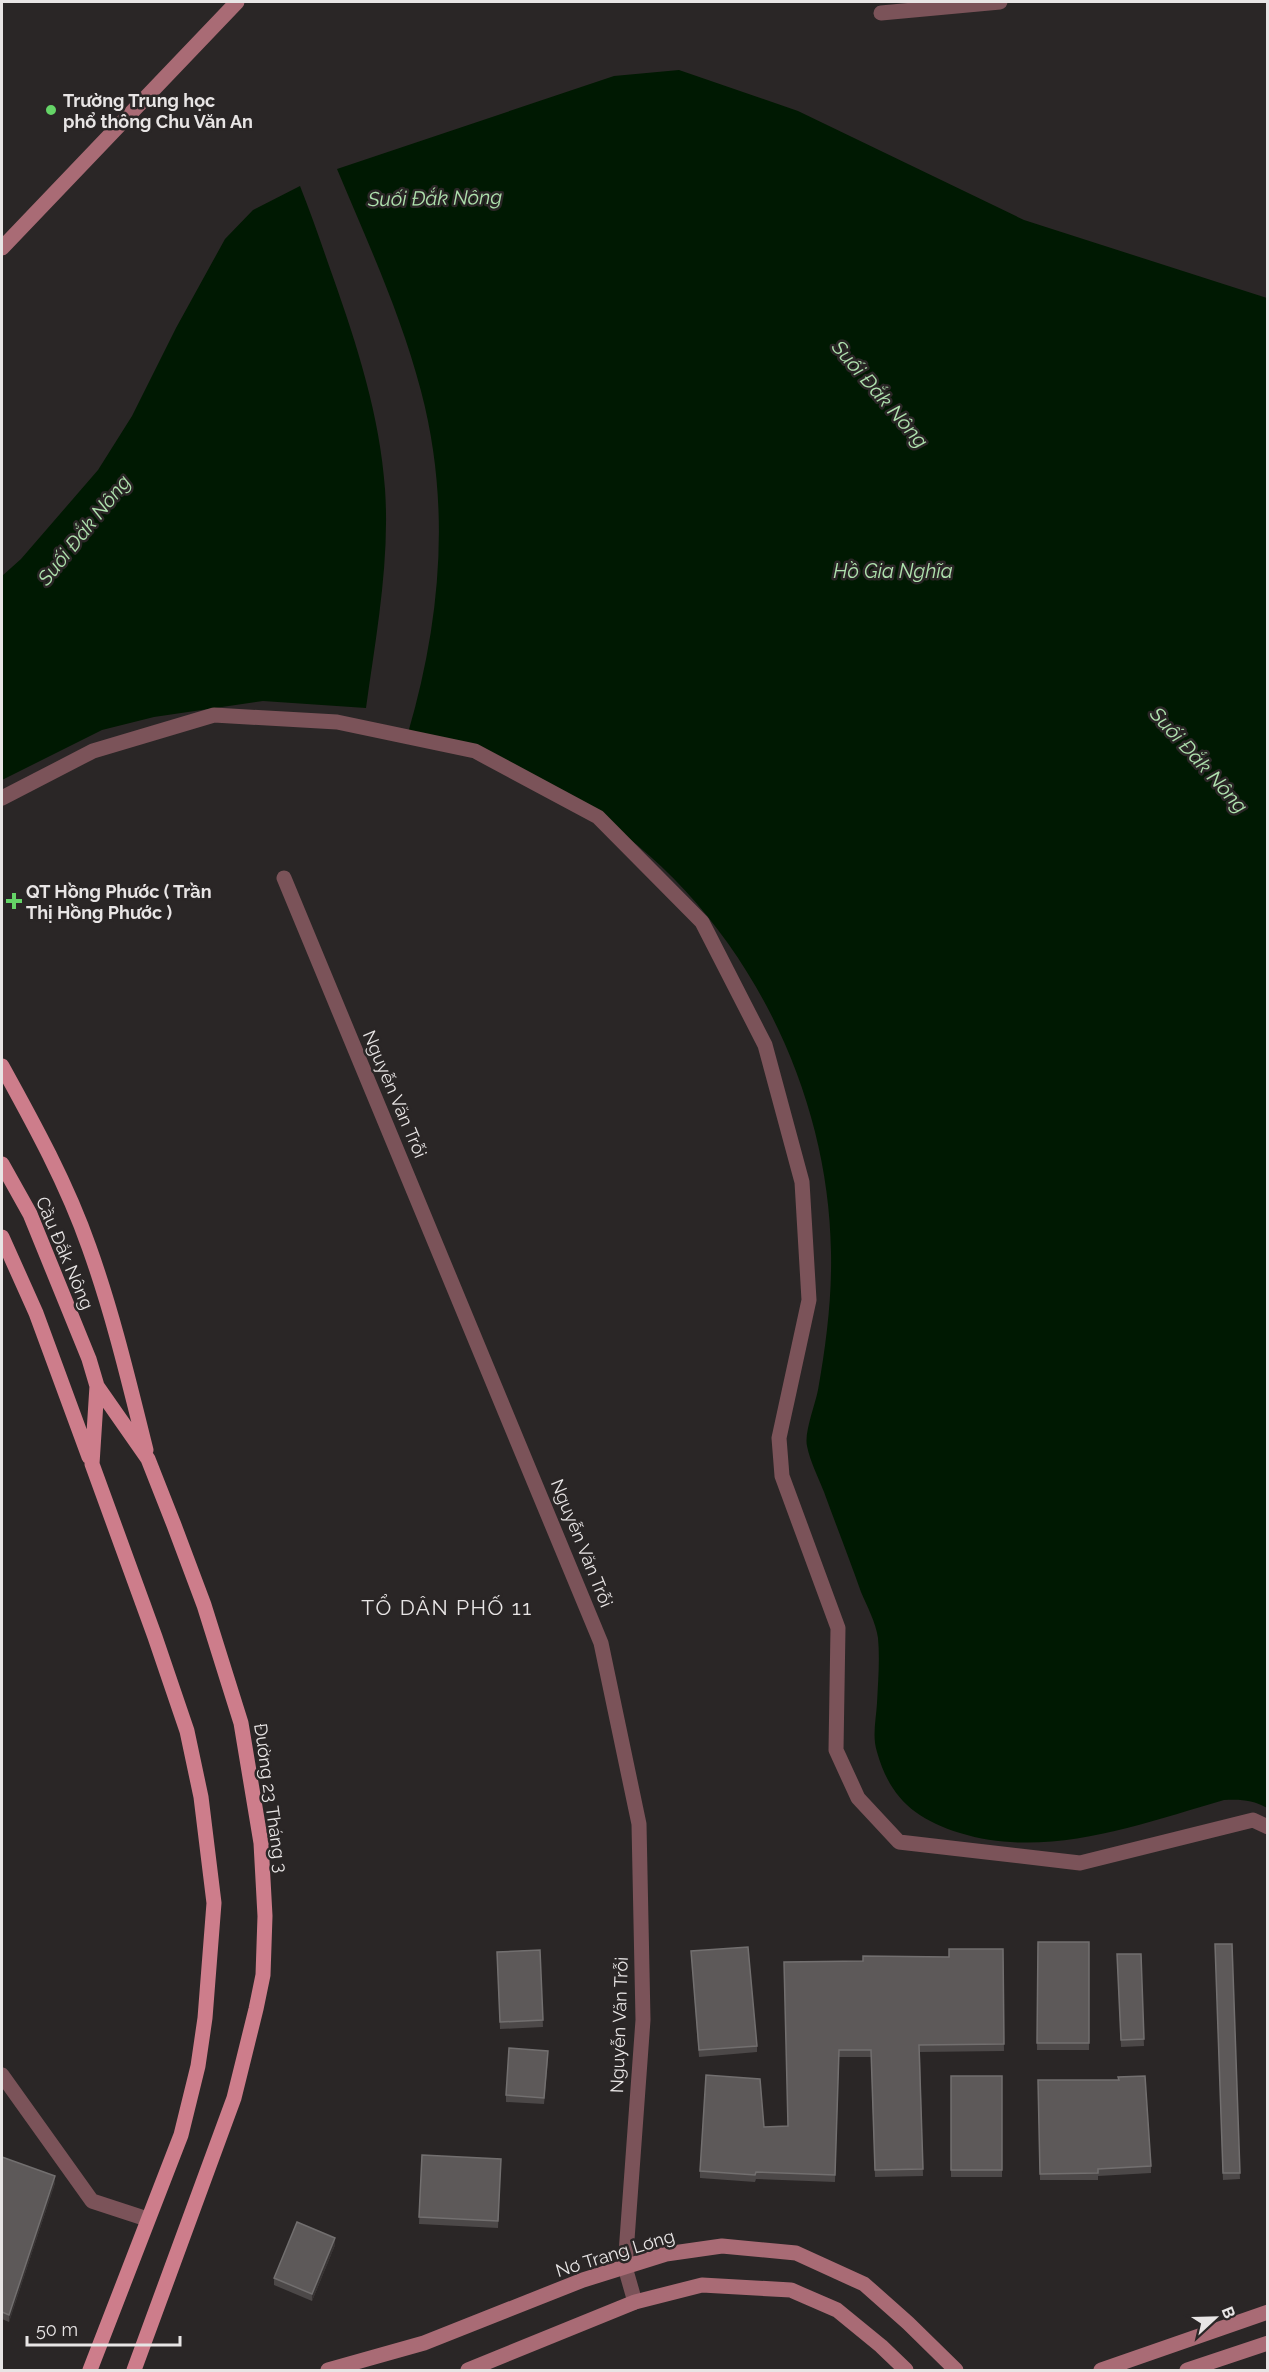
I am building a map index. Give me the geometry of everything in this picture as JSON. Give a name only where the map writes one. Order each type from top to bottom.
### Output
[{"type":"main road","points":[[2,1066],[50,1158],[89,1246],[120,1346],[148,1459]]},
{"type":"main road","name":"Cầu Đắk Nông","points":[[2,1164],[30,1214],[89,1359]]},
{"type":"main road","points":[[2,1237],[6,1261],[36,1313],[92,1464]]},
{"type":"main road","name":"Đường 23 Tháng 3","points":[[89,1359],[97,1386],[148,1459],[204,1605],[241,1723],[261,1843],[265,1916],[263,1976],[234,2098],[134,2370]]},
{"type":"main road","name":"Đường 23 Tháng 3","points":[[90,2370],[181,2135],[198,2066],[211,1963],[214,1904],[201,1797],[187,1731],[92,1464],[97,1386]]},
{"type":"street","points":[[2,248],[237,2]]},
{"type":"street","points":[[881,13],[1000,2]]},
{"type":"street","points":[[2,798],[93,751],[214,715],[337,722],[475,751],[597,817],[702,922],[765,1045],[802,1182],[809,1300],[779,1438],[783,1476],[838,1628],[836,1750],[858,1798],[899,1842],[1080,1863],[1253,1820],[1268,1827]]},
{"type":"street","name":"Nguyễn Văn Trỗi","points":[[284,878],[601,1643],[639,1824],[643,2020],[625,2266]]},
{"type":"street","points":[[2,2075],[93,2201],[147,2219]]},
{"type":"street","name":"Nơ Trang Lơng","points":[[328,2370],[424,2343],[583,2280],[625,2266],[666,2254],[722,2246],[796,2253],[864,2284],[909,2323],[956,2370]]},
{"type":"street","points":[[625,2266],[635,2301]]},
{"type":"street","points":[[468,2370],[635,2301],[702,2285],[791,2290],[837,2310],[906,2370]]},
{"type":"street","points":[[1101,2370],[1268,2312]]},
{"type":"street","points":[[1187,2370],[1268,2343]]},
{"type":"water","name":"Hồ Gia Nghĩa","points":[[679,70],[798,111],[1024,220],[1267,298],[1267,1808],[1247,1801],[1224,1800],[1094,1836],[1026,1843],[993,1840],[944,1827],[917,1813],[897,1794],[882,1768],[875,1740],[879,1663],[877,1632],[812,1463],[806,1440],[818,1390],[826,1339],[831,1287],[831,1252],[826,1187],[812,1122],[791,1058],[762,997],[726,941],[684,889],[636,844],[561,794],[518,774],[408,733],[419,691],[435,605],[439,520],[436,477],[421,391],[404,334],[337,169],[614,76]]},
{"type":"water","name":"Suối Đắk Nông","points":[[300,186],[359,355],[373,408],[382,462],[386,544],[378,626],[366,708],[263,701],[154,717],[102,730],[2,780],[2,576],[21,559],[98,470],[132,416],[176,328],[225,239],[253,210]]},
{"type":"building","points":[[1038,1942],[1089,1942],[1089,2043],[1037,2043]]},
{"type":"building","points":[[1215,1944],[1232,1944],[1240,2173],[1223,2173]]},
{"type":"building","points":[[748,1947],[757,2046],[699,2050],[691,1951]]},
{"type":"building","points":[[949,1949],[1003,1949],[1004,2044],[919,2045],[923,2169],[875,2170],[871,2050],[839,2050],[835,2175],[756,2172],[755,2175],[700,2171],[706,2075],[760,2079],[764,2127],[788,2126],[784,1962],[863,1961],[863,1956],[949,1957]]},
{"type":"building","points":[[540,1950],[543,2020],[500,2022],[497,1952]]},
{"type":"building","points":[[1117,1954],[1141,1954],[1144,2039],[1121,2040]]},
{"type":"building","points":[[509,2048],[548,2051],[544,2098],[506,2095]]},
{"type":"building","points":[[951,2076],[1002,2076],[1002,2170],[951,2170]]},
{"type":"building","points":[[1145,2076],[1151,2166],[1098,2169],[1098,2173],[1040,2174],[1038,2080],[1119,2080],[1118,2077]]},
{"type":"building","points":[[422,2155],[501,2159],[498,2221],[419,2217]]},
{"type":"building","points":[[2,2157],[55,2176],[9,2315],[2,2312]]},
{"type":"building","points":[[297,2222],[335,2238],[312,2294],[274,2278]]},
{"type":"place","name":"Trường Trung học phổ thông Chu Văn An","points":[[51,110]]},
{"type":"place","name":"QT Hồng Phước ( Trần Thị Hồng Phước )","points":[[14,901]]},
{"type":"district","name":"TỔ DÂN PHỐ 11","points":[[447,1607]]}]
